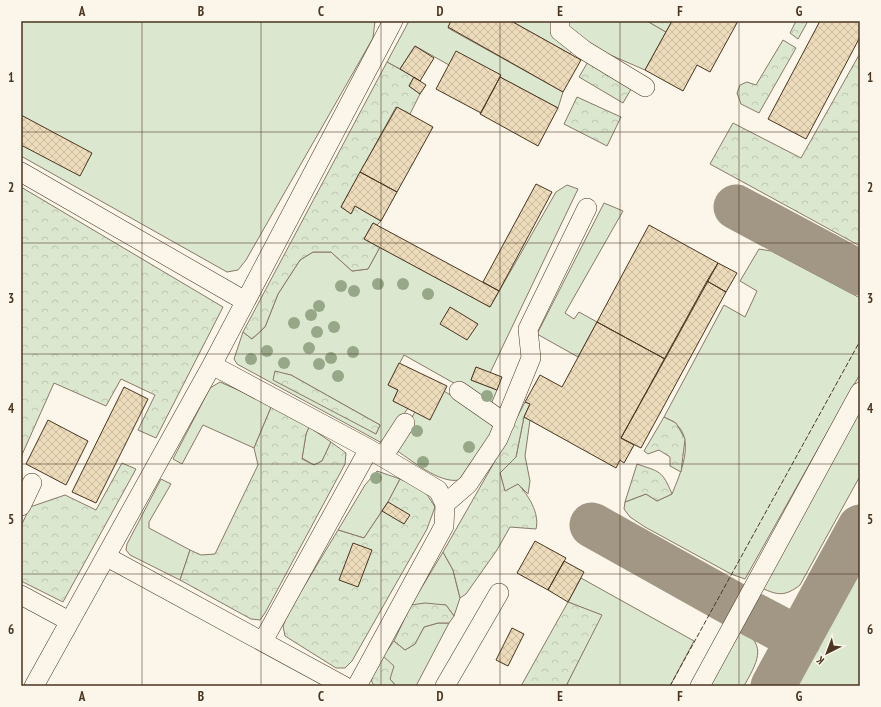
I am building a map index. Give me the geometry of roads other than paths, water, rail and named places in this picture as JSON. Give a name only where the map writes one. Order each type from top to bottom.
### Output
[{"type":"street","points":[[34,686],[69,621],[107,557],[212,365],[394,21]]},
{"type":"street","points":[[560,21],[560,31],[584,50],[645,86]]},
{"type":"street","points":[[24,167],[245,301]]},
{"type":"street","points":[[445,504],[468,484],[498,439],[531,358],[528,329],[587,208]]},
{"type":"street","points":[[212,365],[376,453],[438,490],[445,504],[444,526],[357,686]]},
{"type":"street","points":[[459,391],[505,423]]},
{"type":"street","points":[[700,686],[860,392]]},
{"type":"street","points":[[263,641],[376,453],[404,423]]},
{"type":"street","points":[[21,506],[32,483]]},
{"type":"street","points":[[107,557],[344,686]]},
{"type":"street","points":[[445,686],[499,593]]},
{"type":"street","points":[[21,595],[69,621]]}]
